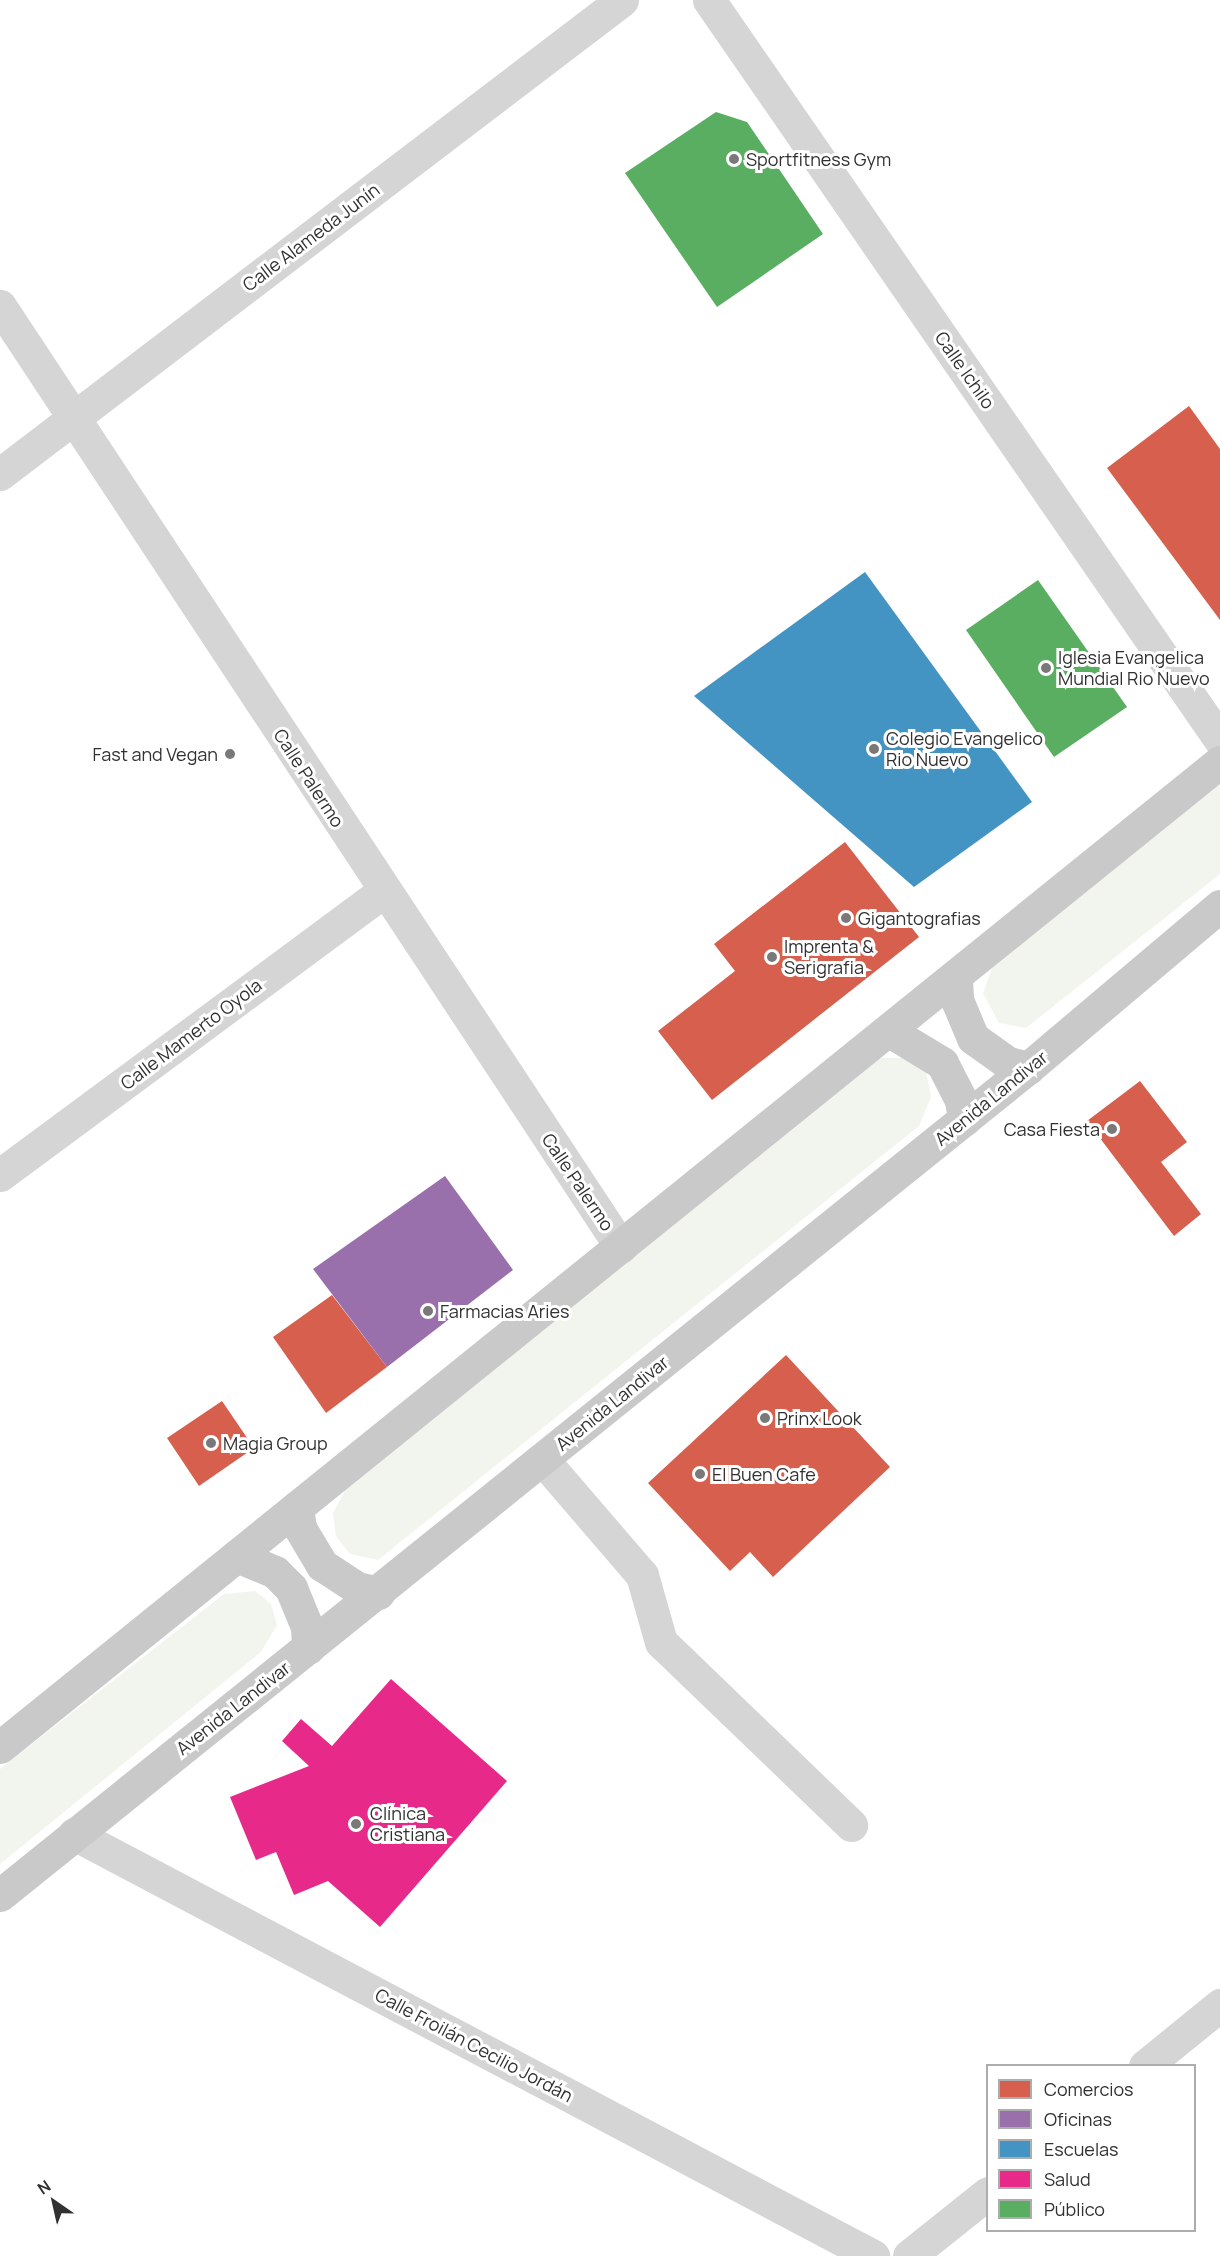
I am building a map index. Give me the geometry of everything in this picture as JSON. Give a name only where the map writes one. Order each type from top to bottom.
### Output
[{"type":"main road","points":[[0,1747],[891,1032],[1220,762]]},
{"type":"main road","name":"Avenida Landivar","points":[[0,1895],[964,1120],[1220,906]]},
{"type":"main road","points":[[956,979],[960,1010],[973,1038],[1008,1063],[1028,1068]]},
{"type":"main road","points":[[891,1032],[942,1063],[961,1100],[964,1120]]},
{"type":"main road","points":[[297,1507],[300,1528],[321,1565],[357,1588],[378,1593]]},
{"type":"main road","points":[[237,1556],[275,1572],[291,1588],[304,1617],[308,1648]]},
{"type":"street","name":"Calle Alameda Junín","points":[[0,474],[622,0]]},
{"type":"street","name":"Calle Ichilo","points":[[709,0],[1220,740]]},
{"type":"street","name":"Calle Palermo","points":[[0,306],[383,892],[621,1247]]},
{"type":"street","name":"Calle Mamerto Oyola","points":[[0,1175],[383,892]]},
{"type":"street","points":[[543,1460],[642,1575],[661,1642],[851,1825]]},
{"type":"street","name":"Calle Froilán Cecilio Jordán","points":[[74,1834],[873,2256]]},
{"type":"street","points":[[1147,2064],[1220,2005]]},
{"type":"street","points":[[909,2256],[986,2194]]},
{"type":"shaded area","points":[[1220,776],[1220,874],[1026,1028],[999,1023],[983,993],[994,963]]},
{"type":"shaded area","points":[[877,1058],[908,1058],[926,1072],[931,1097],[919,1126],[378,1560],[350,1554],[336,1536],[333,1513],[346,1489]]},
{"type":"shaded area","points":[[255,1591],[271,1604],[277,1625],[261,1652],[0,1864],[0,1769],[224,1594]]},
{"type":"building: Comercios","points":[[1189,406],[1220,449],[1220,620],[1107,468]]},
{"type":"building: Comercios","points":[[845,842],[919,937],[712,1100],[658,1031],[735,971],[714,944]]},
{"type":"building: Comercios","points":[[1140,1081],[1187,1142],[1161,1162],[1201,1214],[1174,1236],[1087,1121]]},
{"type":"building: Comercios","points":[[332,1295],[387,1367],[326,1413],[273,1337]]},
{"type":"building: Comercios","points":[[786,1355],[890,1467],[773,1577],[750,1552],[730,1571],[648,1483]]},
{"type":"building: Comercios","name":"Magia Group","points":[[222,1401],[254,1448],[199,1486],[167,1438]]},
{"type":"building: Oficinas","points":[[445,1176],[513,1270],[387,1367],[313,1269]]},
{"type":"building: Escuelas","name":"Colegio Evangelico Rio Nuevo","points":[[865,572],[1032,802],[914,887],[694,696]]},
{"type":"building: Salud","name":"Clínica Cristiana","points":[[391,1679],[507,1781],[380,1927],[328,1881],[294,1895],[276,1852],[256,1860],[230,1797],[309,1766],[282,1741],[301,1719],[332,1746]]},
{"type":"building: Público","points":[[716,112],[747,122],[823,234],[717,307],[625,173]]},
{"type":"building: Público","name":"Iglesia Evangelica Mundial Rio Nuevo","points":[[1038,580],[1127,707],[1054,757],[966,630]]},
{"type":"place","name":"Sportfitness Gym","points":[[734,159]]},
{"type":"place","name":"Iglesia Evangelica Mundial Rio Nuevo","points":[[1046,668]]},
{"type":"place","name":"Colegio Evangelico Rio Nuevo","points":[[874,749]]},
{"type":"place","name":"Fast and Vegan","points":[[230,754]]},
{"type":"place","name":"Gigantografias","points":[[846,918]]},
{"type":"place","name":"Imprenta & Serigrafia","points":[[772,957]]},
{"type":"place","name":"Casa Fiesta","points":[[1112,1129]]},
{"type":"place","name":"Farmacias Aries","points":[[428,1311]]},
{"type":"place","name":"Prinx Look","points":[[765,1418]]},
{"type":"place","name":"Magia Group","points":[[211,1443]]},
{"type":"place","name":"El Buen Cafe","points":[[700,1474]]},
{"type":"place","name":"Clínica Cristiana","points":[[356,1824]]}]
